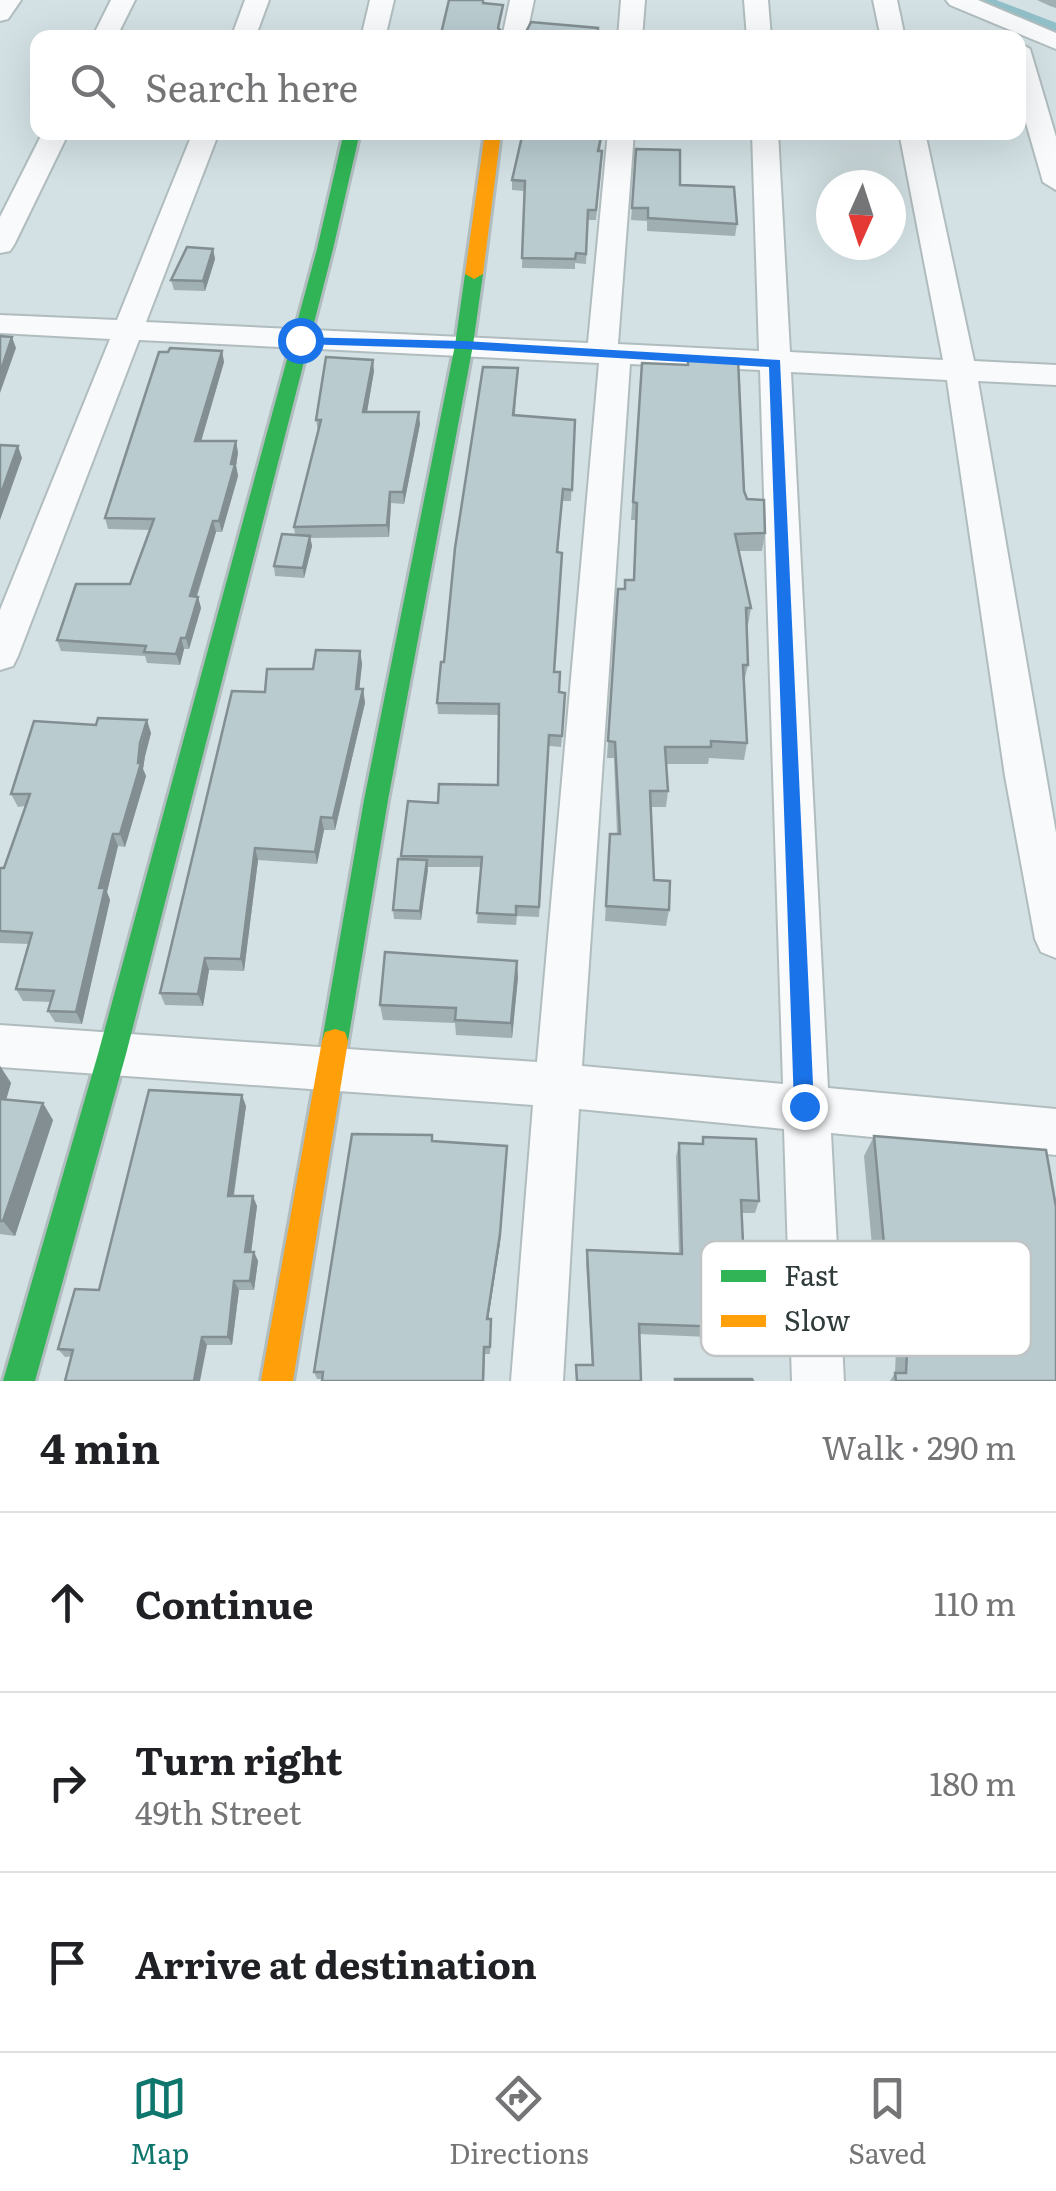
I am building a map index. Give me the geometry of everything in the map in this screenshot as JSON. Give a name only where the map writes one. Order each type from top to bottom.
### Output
[{"type":"street","points":[[0,14],[8,0]]},
{"type":"street","points":[[108,30],[123,0]]},
{"type":"street","points":[[246,30],[257,0]]},
{"type":"street","points":[[375,30],[382,0]]},
{"type":"street","points":[[516,30],[522,0]]},
{"type":"street","points":[[631,30],[633,0]]},
{"type":"street","points":[[756,0],[758,30]]},
{"type":"street","points":[[885,0],[891,30]]},
{"type":"street","points":[[958,0],[1004,30]]},
{"type":"street","points":[[1026,38],[1056,42]]},
{"type":"street","points":[[1026,76],[1056,182]]},
{"type":"street","points":[[0,244],[52,140]]},
{"type":"street","points":[[0,656],[203,140]]},
{"type":"street","points":[[20,1381],[112,1054],[350,140]]},
{"type":"street","points":[[277,1381],[376,800],[464,345],[493,140]]},
{"type":"street","points":[[537,1381],[555,1086],[600,576],[622,140]]},
{"type":"street","points":[[764,140],[811,1241]]},
{"type":"street","points":[[914,140],[961,371],[1024,776],[1056,939]]},
{"type":"street","points":[[0,324],[1056,375]]},
{"type":"street","points":[[0,1046],[804,1106],[1056,1132]]},
{"type":"street","points":[[817,1356],[818,1381]]},
{"type":"building","points":[[449,0],[483,0],[503,5],[500,30],[442,30]]},
{"type":"building","points":[[531,22],[598,30],[527,30]]},
{"type":"building","points":[[521,140],[600,140],[596,210],[588,210],[586,254],[576,253],[575,259],[522,258],[525,181],[512,180]]},
{"type":"building","points":[[636,149],[680,150],[680,185],[734,187],[737,224],[648,218],[648,208],[632,208]]},
{"type":"building","points":[[187,247],[213,249],[203,281],[171,280]]},
{"type":"building","points":[[0,336],[12,337],[0,373]]},
{"type":"building","points":[[170,348],[222,351],[195,441],[236,441],[231,464],[235,464],[219,521],[213,521],[190,596],[198,597],[186,638],[181,638],[176,654],[144,652],[146,646],[57,640],[76,584],[130,584],[154,519],[105,518],[159,352],[168,352]]},
{"type":"building","points":[[326,357],[373,360],[363,412],[419,412],[403,492],[390,492],[387,525],[294,527],[321,420],[316,420]]},
{"type":"building","points":[[688,357],[738,359],[744,491],[747,499],[764,500],[765,533],[735,534],[751,608],[746,608],[748,665],[743,665],[747,743],[711,741],[711,747],[665,747],[668,791],[650,791],[654,880],[670,881],[669,910],[606,906],[610,834],[620,834],[615,742],[608,741],[618,589],[625,589],[625,580],[634,580],[637,503],[633,502],[642,363],[688,365]]},
{"type":"building","points":[[483,367],[518,368],[513,415],[575,420],[572,490],[563,489],[557,552],[562,553],[554,672],[560,672],[559,692],[565,693],[562,736],[549,735],[539,907],[516,906],[516,915],[477,913],[482,857],[401,856],[408,801],[438,803],[439,784],[498,785],[499,704],[437,703],[455,548]]},
{"type":"building","points":[[0,445],[18,446],[0,496]]},
{"type":"building","points":[[282,534],[310,536],[303,568],[274,566]]},
{"type":"building","points":[[316,650],[360,651],[356,689],[363,689],[333,818],[321,817],[315,852],[255,848],[241,959],[205,958],[198,994],[160,993],[232,691],[265,692],[267,669],[313,669]]},
{"type":"building","points":[[98,718],[147,720],[140,743],[141,763],[120,834],[113,834],[99,888],[105,888],[76,1012],[48,1011],[54,991],[16,989],[32,933],[0,931],[0,868],[4,868],[30,794],[11,794],[34,721],[96,725]]},
{"type":"building","points":[[398,859],[427,860],[420,911],[393,910]]},
{"type":"building","points":[[385,952],[517,961],[511,1023],[455,1020],[456,1008],[380,1005]]},
{"type":"building","points":[[149,1090],[242,1095],[228,1196],[253,1196],[245,1252],[254,1252],[250,1281],[234,1281],[228,1337],[202,1337],[194,1381],[65,1381],[73,1350],[58,1349],[75,1289],[99,1290]]},
{"type":"building","points":[[0,1099],[43,1103],[3,1221],[0,1221]]},
{"type":"building","points":[[352,1134],[432,1135],[432,1141],[507,1146],[500,1234],[487,1319],[491,1319],[490,1347],[484,1347],[483,1381],[322,1381],[323,1372],[314,1372]]},
{"type":"building","points":[[874,1136],[1046,1150],[1056,1207],[1056,1381],[896,1381],[895,1373],[906,1373],[907,1356],[1031,1356],[1031,1241],[884,1241]]},
{"type":"building","points":[[703,1137],[756,1139],[759,1201],[741,1200],[743,1241],[701,1241],[701,1326],[639,1324],[641,1381],[577,1381],[576,1365],[593,1365],[587,1250],[682,1254],[679,1143],[703,1144]]},
{"type":"building","points":[[752,1379],[753,1381],[675,1381]]},
{"type":"waterway","points":[[985,0],[1056,27]]},
{"type":"traffic: fast","points":[[19,1381],[112,1054],[325,249],[350,140]]},
{"type":"traffic: fast","points":[[335,1041],[474,274]]},
{"type":"traffic: slow","points":[[474,274],[492,140]]},
{"type":"traffic: slow","points":[[277,1381],[335,1041]]},
{"type":"route","points":[[300,340],[776,363],[804,1106]]}]
